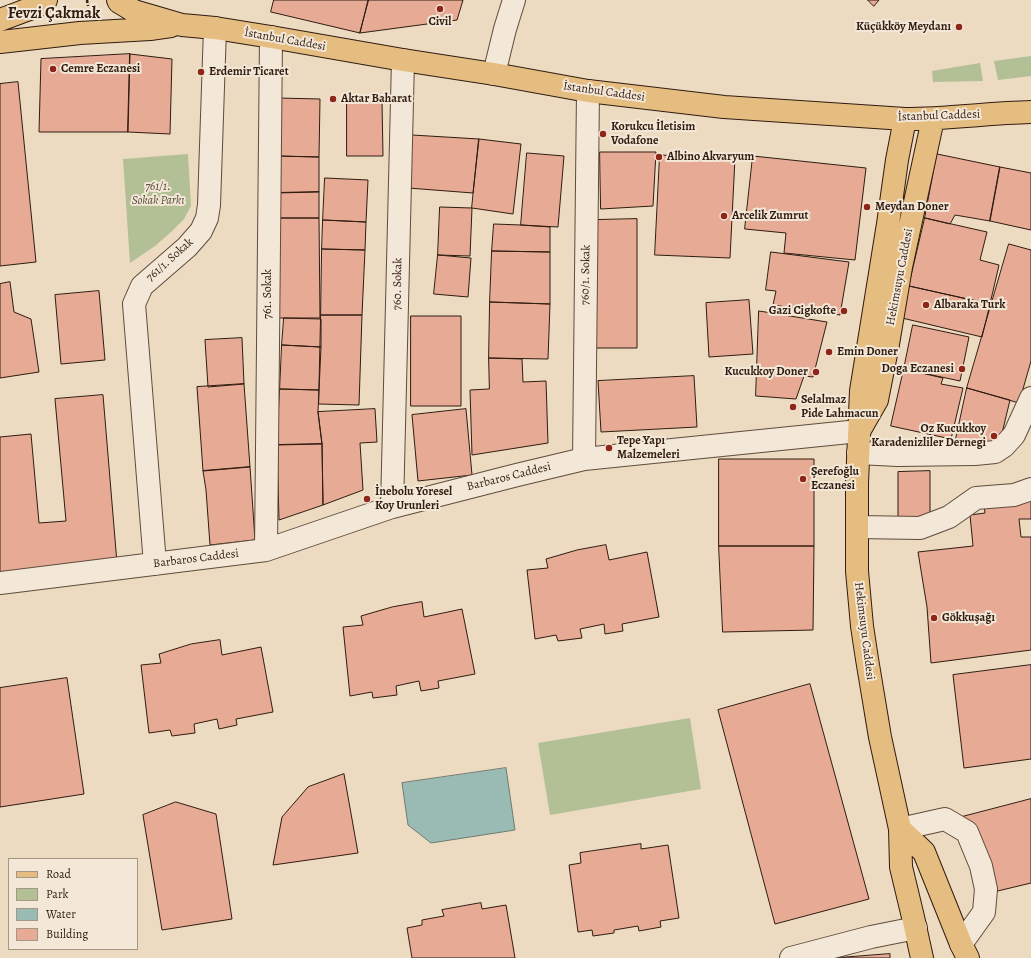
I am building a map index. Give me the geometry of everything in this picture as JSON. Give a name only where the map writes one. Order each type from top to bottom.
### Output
[{"type":"main road","points":[[0,20],[40,5],[46,0]]},
{"type":"main road","points":[[118,0],[134,11],[182,25]]},
{"type":"main road","points":[[0,42],[80,33],[150,29],[182,25]]},
{"type":"main road","name":"İstanbul Caddesi","points":[[182,25],[215,28],[271,37],[494,74],[588,92],[724,108],[905,119],[933,119],[1031,112]]},
{"type":"main road","name":"Hekimsuyu Caddesi","points":[[905,119],[897,160],[861,391],[858,453],[857,571],[863,633],[880,737],[900,829],[900,867],[916,928],[922,958]]},
{"type":"main road","name":"Hekimsuyu Caddesi","points":[[859,431],[877,400],[901,267],[933,119]]},
{"type":"main road","points":[[900,829],[924,852],[965,951]]},
{"type":"street","points":[[494,74],[514,0]]},
{"type":"street","name":"761/1. Sokak","points":[[155,564],[134,304],[142,286],[187,247],[201,231],[207,218],[209,205],[215,28]]},
{"type":"street","name":"761. Sokak","points":[[266,550],[271,37]]},
{"type":"street","name":"760. Sokak","points":[[392,507],[403,60]]},
{"type":"street","name":"760/1. Sokak","points":[[584,459],[588,92]]},
{"type":"street","points":[[858,453],[898,455],[976,454],[995,452],[1004,446],[1014,435],[1031,398]]},
{"type":"street","name":"Barbaros Caddesi","points":[[0,583],[266,550],[392,507],[584,459],[859,431]]},
{"type":"street","points":[[857,527],[920,528],[949,517],[976,498],[1014,495],[1031,489]]},
{"type":"street","points":[[900,829],[945,819],[967,832],[981,866],[986,889],[984,912],[965,951]]},
{"type":"street","points":[[791,958],[871,937],[916,928]]},
{"type":"path","points":[[87,0],[88,6]]},
{"type":"green space","points":[[1031,56],[1031,76],[998,80],[994,61]]},
{"type":"green space","points":[[980,63],[983,81],[933,82],[932,71]]},
{"type":"green space","name":"761/1. Sokak Parkı","points":[[188,154],[191,206],[184,219],[171,232],[155,246],[130,263],[123,159]]},
{"type":"green space","points":[[690,718],[701,789],[550,815],[538,743]]},
{"type":"water","points":[[506,768],[515,830],[431,843],[408,825],[402,783]]},
{"type":"building","points":[[274,0],[368,0],[360,33],[271,12]]},
{"type":"building","points":[[369,0],[463,0],[457,20],[360,33]]},
{"type":"building","points":[[868,0],[879,0],[874,6]]},
{"type":"building","points":[[130,54],[128,132],[39,132],[41,59]]},
{"type":"building","points":[[130,54],[172,59],[170,134],[128,132]]},
{"type":"building","points":[[18,82],[36,262],[0,266],[0,84]]},
{"type":"building","points":[[278,98],[320,99],[319,157],[277,156]]},
{"type":"building","points":[[347,102],[382,102],[383,156],[347,156]]},
{"type":"building","points":[[412,135],[479,139],[473,193],[408,188]]},
{"type":"building","points":[[479,139],[521,144],[513,214],[472,208]]},
{"type":"building","points":[[600,152],[656,152],[653,206],[601,209]]},
{"type":"building","points":[[527,153],[564,156],[558,227],[521,225]]},
{"type":"building","points":[[937,154],[1000,167],[990,221],[955,215],[950,224],[925,218]]},
{"type":"building","points":[[660,155],[735,158],[730,258],[655,255]]},
{"type":"building","points":[[277,156],[319,157],[319,192],[276,193]]},
{"type":"building","points":[[753,156],[866,168],[855,260],[784,253],[786,233],[745,229]]},
{"type":"building","points":[[1000,167],[1031,173],[1031,230],[990,221]]},
{"type":"building","points":[[325,178],[368,180],[366,222],[323,220]]},
{"type":"building","points":[[319,192],[319,218],[276,218],[276,193]]},
{"type":"building","points":[[440,207],[472,208],[470,256],[438,255]]},
{"type":"building","points":[[276,218],[319,218],[320,318],[275,318]]},
{"type":"building","points":[[925,218],[987,232],[980,260],[999,265],[990,304],[909,286]]},
{"type":"building","points":[[637,219],[637,348],[596,348],[595,220]]},
{"type":"building","points":[[323,220],[366,222],[365,250],[322,249]]},
{"type":"building","points":[[494,224],[550,227],[550,252],[492,251]]},
{"type":"building","points":[[1009,244],[1031,250],[1031,361],[1019,403],[967,388]]},
{"type":"building","points":[[322,249],[365,250],[362,315],[321,315]]},
{"type":"building","points":[[492,251],[550,252],[550,304],[490,302]]},
{"type":"building","points":[[771,252],[849,262],[840,315],[773,305],[776,291],[766,290]]},
{"type":"building","points":[[438,255],[471,258],[468,297],[434,294]]},
{"type":"building","points":[[10,282],[14,312],[31,319],[39,372],[0,378],[0,284]]},
{"type":"building","points":[[909,286],[990,304],[982,337],[902,318]]},
{"type":"building","points":[[99,291],[105,360],[61,364],[55,295]]},
{"type":"building","points":[[749,300],[753,354],[709,357],[706,303]]},
{"type":"building","points":[[490,302],[550,304],[548,359],[489,358]]},
{"type":"building","points":[[759,311],[827,322],[813,377],[804,376],[796,399],[756,396]]},
{"type":"building","points":[[321,315],[362,315],[359,405],[319,404]]},
{"type":"building","points":[[411,316],[461,316],[461,406],[411,406]]},
{"type":"building","points":[[284,318],[321,319],[321,347],[282,345]]},
{"type":"building","points":[[913,325],[969,337],[960,381],[904,369]]},
{"type":"building","points":[[242,338],[244,384],[208,387],[205,340]]},
{"type":"building","points":[[282,345],[321,347],[319,390],[280,389]]},
{"type":"building","points":[[489,358],[522,359],[523,382],[546,381],[548,443],[472,455],[470,390],[489,389]]},
{"type":"building","points":[[904,369],[943,378],[941,384],[963,388],[951,439],[891,426]]},
{"type":"building","points":[[694,376],[697,427],[601,432],[598,381]]},
{"type":"building","points":[[244,384],[250,467],[203,471],[197,387]]},
{"type":"building","points":[[967,388],[1010,400],[998,450],[956,439]]},
{"type":"building","points":[[280,389],[319,390],[318,412],[322,444],[277,445]]},
{"type":"building","points":[[103,395],[117,563],[0,574],[0,437],[31,434],[39,523],[66,521],[55,399]]},
{"type":"building","points":[[375,409],[377,442],[360,443],[363,490],[323,505],[322,444],[318,412]]},
{"type":"building","points":[[466,409],[472,475],[418,481],[412,415]]},
{"type":"building","points":[[322,444],[323,505],[279,520],[277,445]]},
{"type":"building","points":[[719,459],[814,459],[814,546],[719,546]]},
{"type":"building","points":[[250,467],[255,540],[210,545],[203,471]]},
{"type":"building","points":[[930,471],[930,518],[898,519],[898,472]]},
{"type":"building","points":[[1031,500],[1031,519],[1019,519],[1021,537],[1031,537],[1031,650],[931,663],[927,607],[918,552],[973,546],[970,515],[985,513],[984,505]]},
{"type":"building","points":[[606,545],[609,560],[647,552],[659,617],[622,624],[623,631],[605,634],[604,624],[580,629],[582,638],[558,641],[556,635],[535,639],[527,570],[548,568],[546,559],[577,550]]},
{"type":"building","points":[[719,546],[814,546],[813,630],[723,632]]},
{"type":"building","points":[[422,602],[424,617],[462,609],[475,674],[438,681],[439,688],[421,691],[419,681],[396,686],[397,695],[373,698],[372,692],[350,696],[343,627],[363,625],[361,616],[392,607]]},
{"type":"building","points":[[220,640],[222,655],[261,647],[273,712],[236,719],[237,725],[219,729],[217,719],[194,724],[195,733],[172,736],[170,730],[149,733],[141,665],[161,663],[159,654],[191,644]]},
{"type":"building","points":[[1031,665],[1031,759],[964,768],[953,675]]},
{"type":"building","points":[[67,678],[84,794],[0,807],[0,688]]},
{"type":"building","points":[[810,684],[869,899],[775,924],[718,710]]},
{"type":"building","points":[[344,774],[358,853],[273,865],[282,817],[308,787]]},
{"type":"building","points":[[1031,799],[1031,883],[981,895],[962,817]]},
{"type":"building","points":[[176,802],[216,814],[232,919],[162,930],[143,815]]},
{"type":"building","points":[[641,844],[641,849],[668,845],[679,918],[660,921],[661,927],[639,931],[638,926],[614,930],[614,933],[593,936],[592,930],[578,932],[569,865],[581,863],[580,853]]},
{"type":"building","points":[[481,903],[482,909],[506,905],[515,958],[412,958],[407,928],[422,925],[422,920],[444,916],[442,910]]},
{"type":"building","points":[[890,954],[890,958],[833,958]]},
{"type":"place","name":"Civil","points":[[440,9]]},
{"type":"place","name":"Küçükköy Meydanı","points":[[959,27]]},
{"type":"place","name":"Cemre Eczanesi","points":[[53,69]]},
{"type":"place","name":"Erdemir Ticaret","points":[[201,72]]},
{"type":"place","name":"Aktar Baharat","points":[[333,99]]},
{"type":"place","name":"Korukcu İletisim Vodafone","points":[[603,134]]},
{"type":"place","name":"Albino Akvaryum","points":[[659,157]]},
{"type":"place","name":"Meydan Doner","points":[[867,207]]},
{"type":"place","name":"Arcelik Zumrut","points":[[724,216]]},
{"type":"place","name":"Albaraka Turk","points":[[926,305]]},
{"type":"place","name":"Gazi Cigkofte","points":[[844,311]]},
{"type":"place","name":"Emin Doner","points":[[829,352]]},
{"type":"place","name":"Doga Eczanesi","points":[[962,369]]},
{"type":"place","name":"Kucukkoy Doner","points":[[816,372]]},
{"type":"place","name":"Selalmaz Pide Lahmacun","points":[[793,407]]},
{"type":"place","name":"Oz Kucukkoy Karadenizliler Dernegi","points":[[994,436]]},
{"type":"place","name":"Tepe Yapı Malzemeleri","points":[[609,448]]},
{"type":"place","name":"Şerefoğlu Eczanesi","points":[[803,479]]},
{"type":"place","name":"İnebolu Yoresel Koy Urunleri","points":[[367,499]]},
{"type":"place","name":"Gökkuşağı","points":[[934,618]]},
{"type":"district","name":"Fevzi Çakmak","points":[[54,14]]}]
